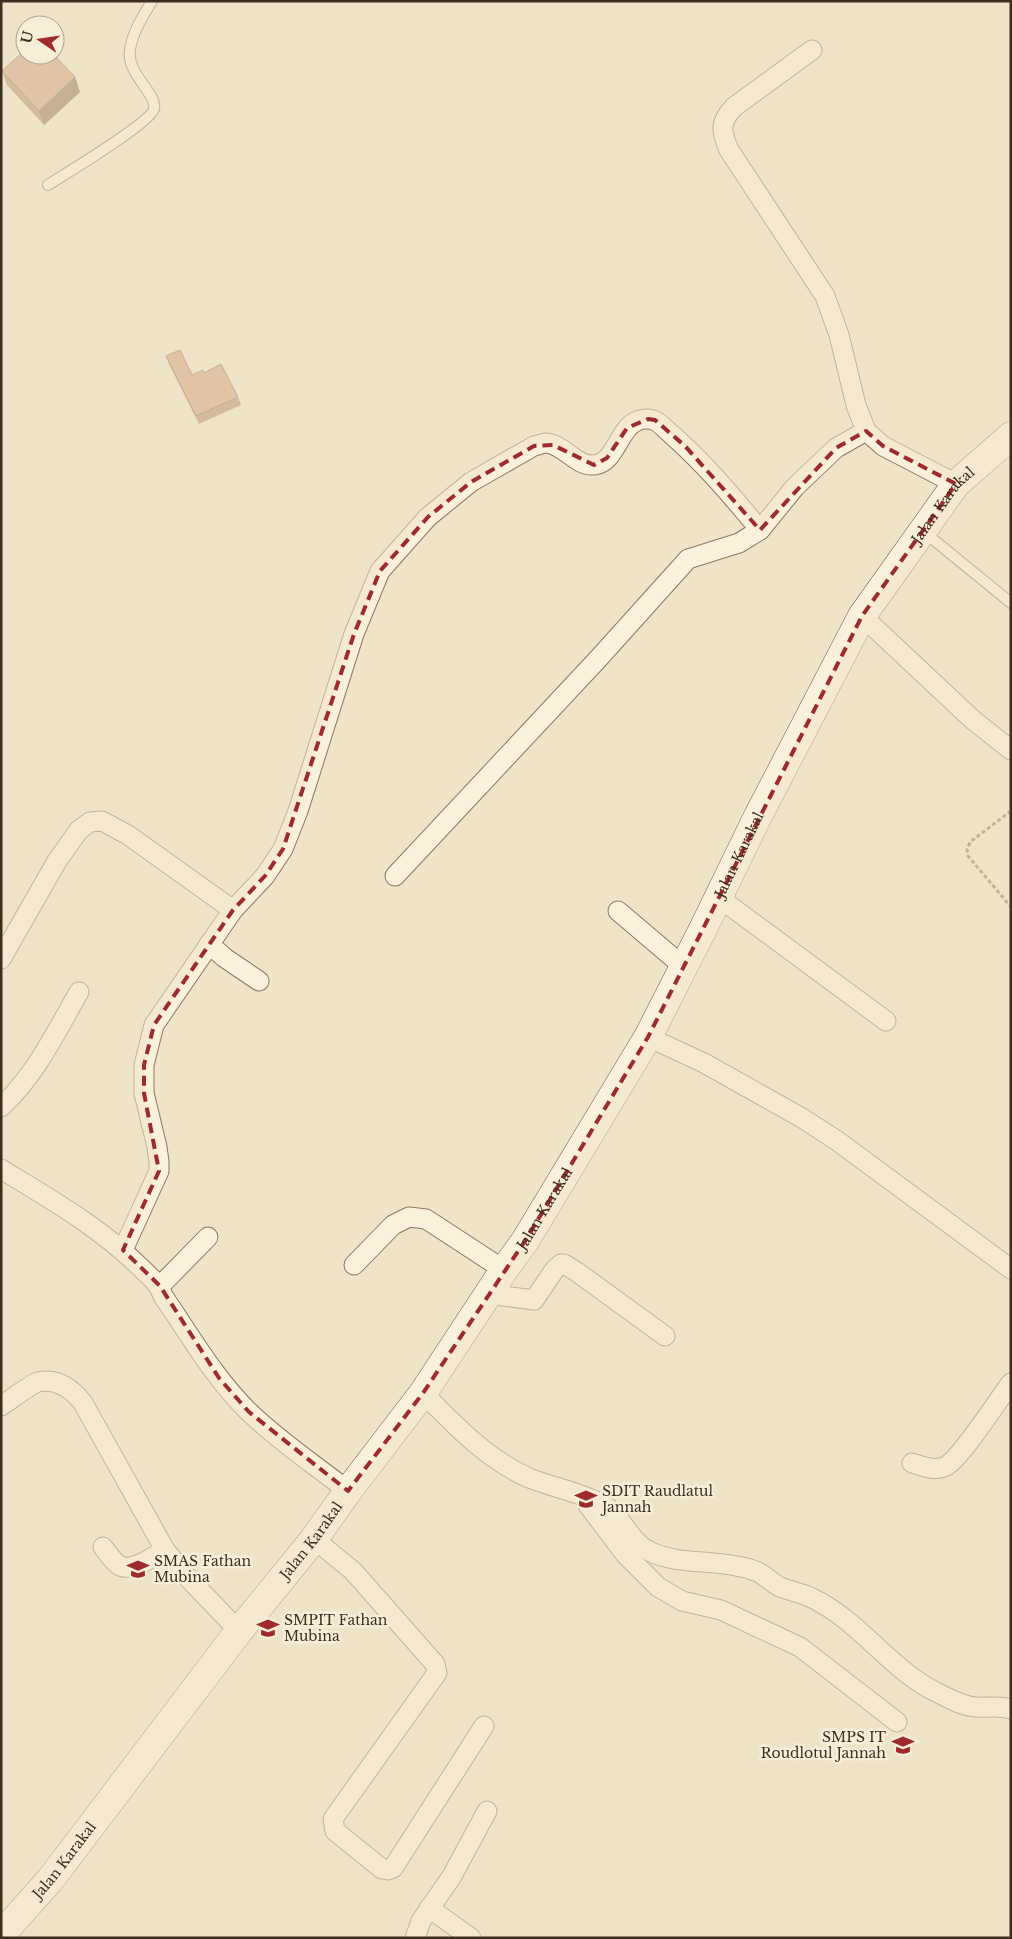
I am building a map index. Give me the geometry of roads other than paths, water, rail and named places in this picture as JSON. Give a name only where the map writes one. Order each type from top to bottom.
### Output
[{"type":"main road","name":"Jalan Karakal","points":[[1,1936],[50,1880],[239,1631],[314,1539],[423,1393],[525,1241],[648,1037],[806,721],[862,616],[956,484],[1011,436]]},
{"type":"street","points":[[812,50],[734,107],[725,116],[722,132],[729,150],[824,296],[839,336],[856,405],[866,431],[883,446],[956,484]]},
{"type":"street","points":[[123,1250],[159,1171],[160,1162],[144,1093],[144,1065],[154,1025],[233,910],[265,876],[283,849],[298,811],[354,634],[380,571],[428,516],[471,482],[534,446],[546,443],[553,445],[586,464],[594,465],[607,458],[627,428],[635,422],[655,420],[685,446],[760,530]]},
{"type":"street","points":[[395,876],[598,659],[688,559],[738,543],[760,530],[795,487],[836,448],[866,431]]},
{"type":"street","points":[[862,616],[973,720],[1011,750]]},
{"type":"street","points":[[1,959],[57,861],[79,830],[90,822],[102,821],[128,835],[233,910]]},
{"type":"street","points":[[718,897],[886,1021]]},
{"type":"street","points":[[618,911],[684,967]]},
{"type":"street","points":[[209,944],[225,958],[259,981]]},
{"type":"street","points":[[1,1107],[14,1095],[38,1062],[79,992]]},
{"type":"street","points":[[648,1037],[704,1063],[802,1118],[836,1140],[1011,1269]]},
{"type":"street","points":[[1,1169],[73,1212],[123,1250],[160,1286],[163,1296],[219,1378],[248,1412],[348,1491]]},
{"type":"street","points":[[354,1265],[393,1225],[409,1217],[426,1219],[504,1270]]},
{"type":"street","points":[[160,1286],[208,1237]]},
{"type":"street","points":[[489,1294],[534,1300],[555,1269],[560,1264],[564,1264],[665,1336]]},
{"type":"street","points":[[1,1406],[38,1382],[57,1382],[74,1391],[84,1402],[165,1550],[188,1579],[239,1631]]},
{"type":"street","points":[[912,1463],[929,1469],[945,1467],[959,1454],[1011,1383]]},
{"type":"street","points":[[423,1393],[472,1442],[494,1458],[528,1477],[601,1503],[619,1517],[636,1542],[650,1552],[673,1559],[734,1565],[759,1573],[771,1582],[813,1598],[830,1608],[861,1631],[910,1675],[937,1693],[968,1706],[978,1708],[1003,1706],[1011,1709]]},
{"type":"street","points":[[586,1498],[588,1505],[625,1554],[658,1588],[682,1601],[721,1610],[800,1647],[897,1722]]},
{"type":"street","points":[[314,1539],[353,1571],[374,1593],[435,1664],[437,1673],[333,1819],[335,1831],[382,1869],[388,1870],[393,1868],[484,1726]]},
{"type":"street","points":[[103,1547],[120,1566],[129,1567],[137,1565],[165,1550]]},
{"type":"street","points":[[415,1938],[421,1921],[452,1876],[487,1811]]},
{"type":"street","points":[[429,1908],[471,1938]]},
{"type":"lane","points":[[48,185],[140,124],[154,110],[151,96],[131,66],[129,51],[139,24],[152,1]]},
{"type":"lane","points":[[922,531],[1011,602]]},
{"type":"place","name":"SDIT Raudlatul Jannah","points":[[586,1499]]},
{"type":"place","name":"SMAS Fathan Mubina","points":[[138,1569]]},
{"type":"place","name":"SMPIT Fathan Mubina","points":[[268,1628]]},
{"type":"place","name":"SMPS IT Roudlotul Jannah","points":[[903,1745]]}]
